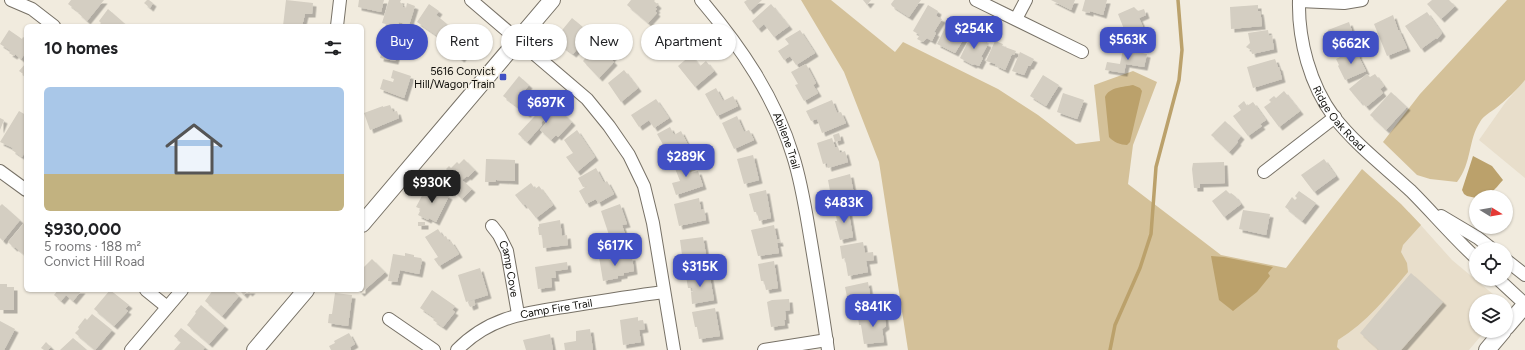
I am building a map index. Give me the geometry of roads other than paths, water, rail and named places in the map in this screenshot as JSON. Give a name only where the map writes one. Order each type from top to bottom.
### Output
[{"type":"street","points":[[11,0],[32,9],[51,24]]},
{"type":"street","points":[[337,24],[340,0]]},
{"type":"street","points":[[471,0],[501,26]]},
{"type":"street","points":[[532,24],[552,0]]},
{"type":"street","name":"Abilene Trail","points":[[702,0],[729,33],[749,62],[770,99],[786,136],[803,195],[828,345]]},
{"type":"street","points":[[976,0],[1082,52]]},
{"type":"street","points":[[1016,20],[1026,0]]},
{"type":"street","points":[[1299,0],[1344,3],[1362,0]]},
{"type":"street","name":"Ridge Oak Road","points":[[1299,0],[1299,26],[1306,58],[1314,80],[1328,108],[1353,138],[1429,209],[1469,251]]},
{"type":"street","points":[[364,222],[501,60]]},
{"type":"street","points":[[541,60],[587,99],[609,126],[629,155],[644,186],[653,223],[674,350]]},
{"type":"street","points":[[1264,172],[1335,118]]},
{"type":"street","points":[[0,171],[24,189]]},
{"type":"street","name":"Ridge Oak Road","points":[[1429,209],[1483,242]]},
{"type":"street","name":"Camp Cove","points":[[492,226],[499,235],[507,251],[518,314]]},
{"type":"street","points":[[1513,266],[1525,275]]},
{"type":"street","points":[[1506,286],[1525,304],[1513,319]]},
{"type":"street","points":[[148,292],[167,307]]},
{"type":"street","points":[[131,350],[180,292]]},
{"type":"street","points":[[255,350],[304,292]]},
{"type":"street","name":"Camp Fire Trail","points":[[457,350],[485,328],[518,314],[664,292]]},
{"type":"street","points":[[389,319],[434,350]]},
{"type":"street","points":[[1486,350],[1497,338]]},
{"type":"street","points":[[764,350],[828,345]]},
{"type":"waterway","points":[[1110,350],[1115,325],[1140,268],[1151,234],[1156,167],[1179,80],[1182,50],[1178,0]]},
{"type":"place","name":"5616 Convict Hill/Wagon Train","points":[[503,77]]}]
